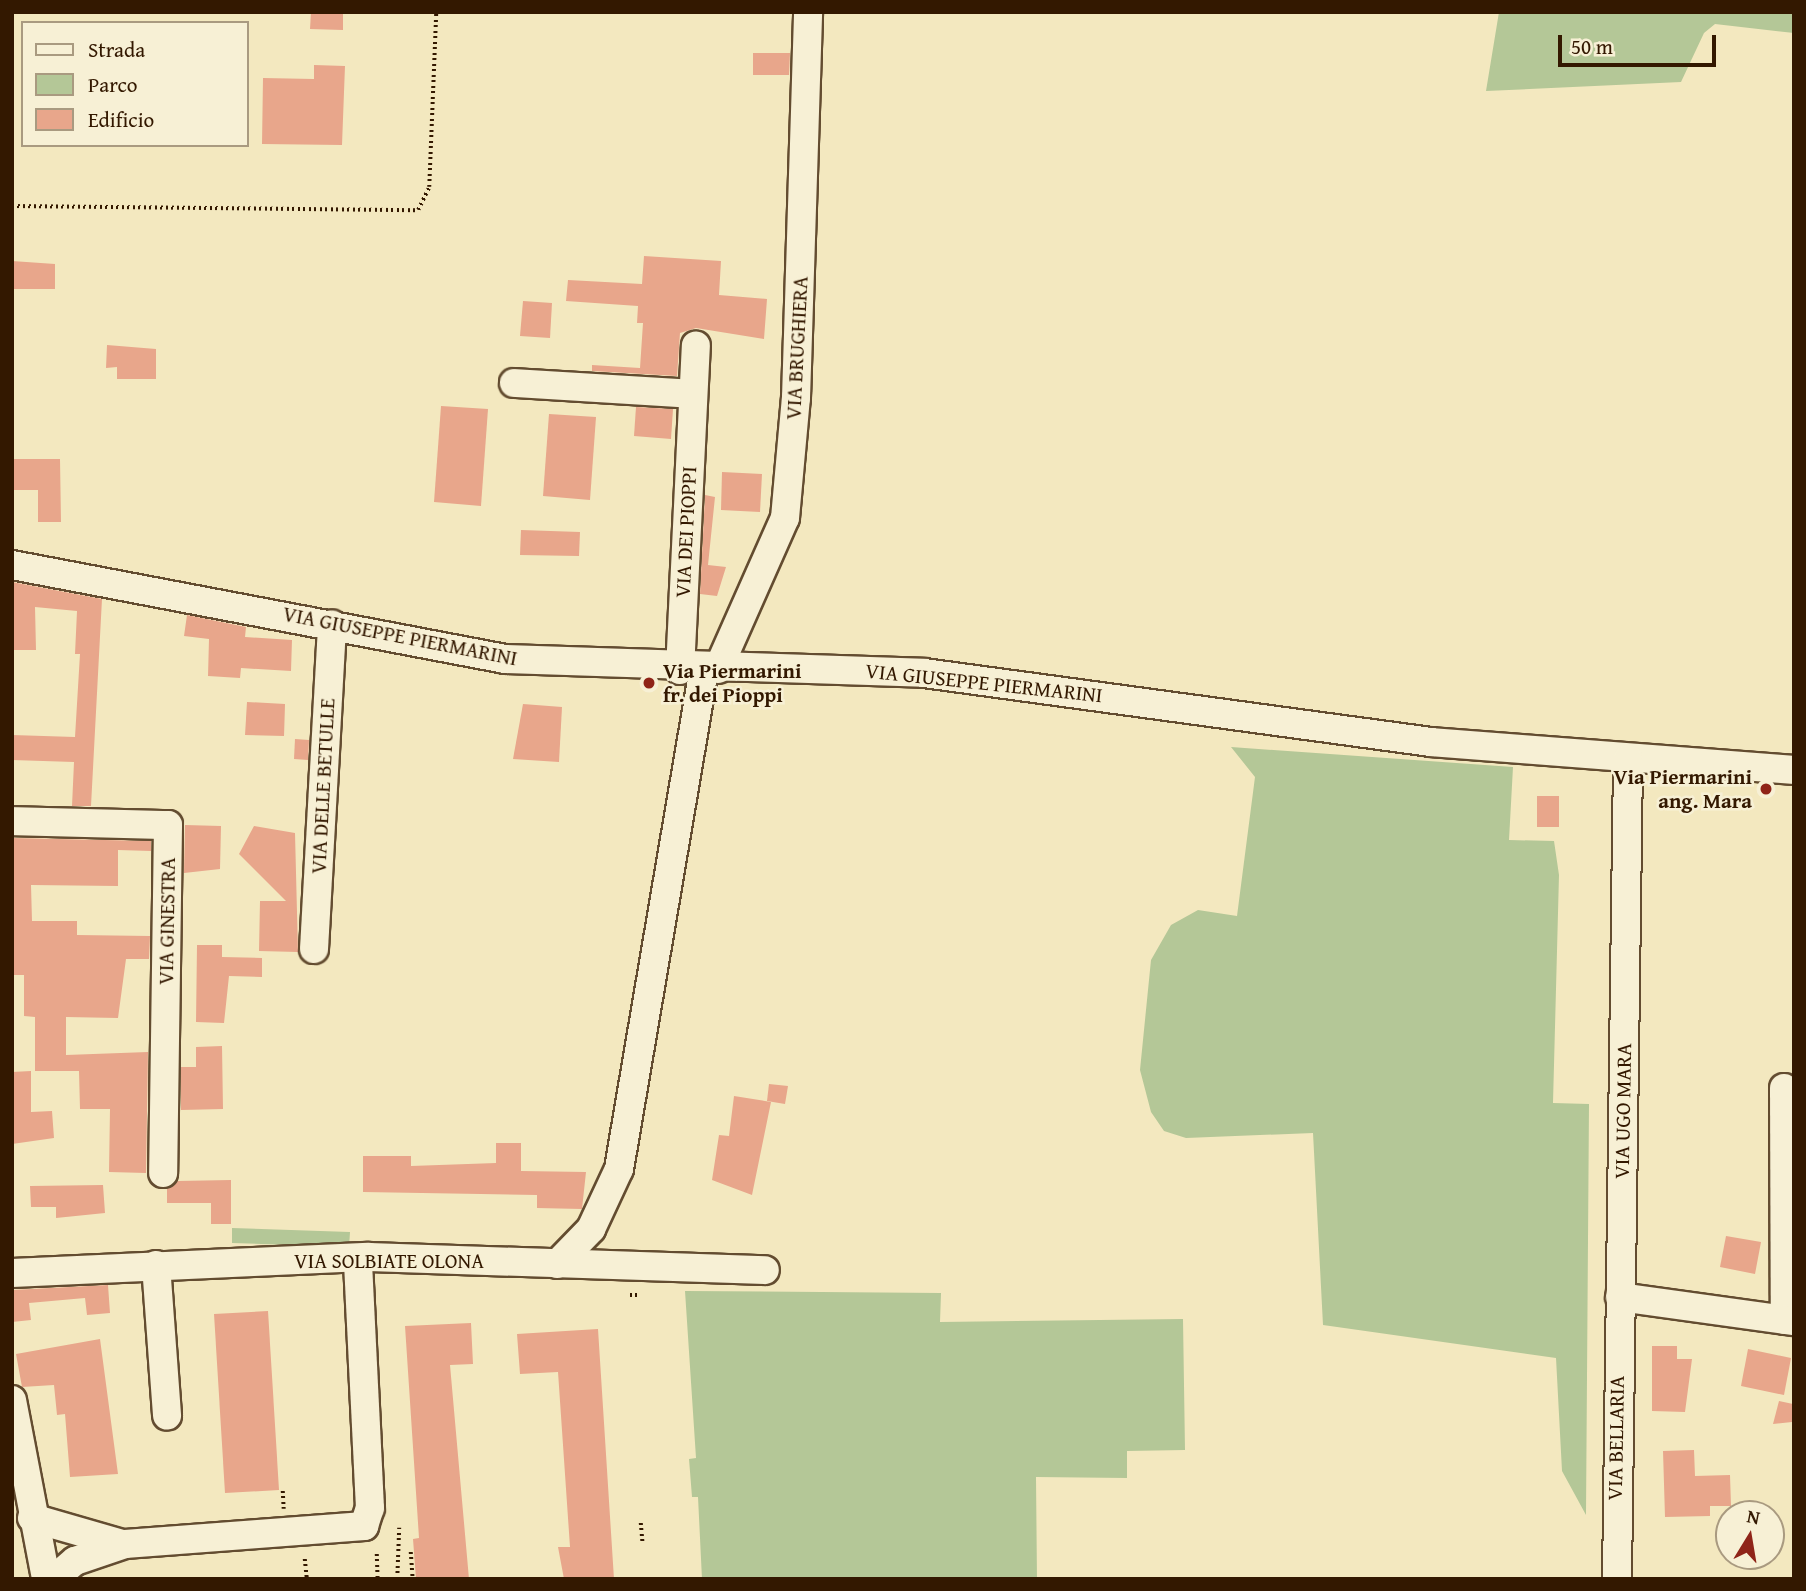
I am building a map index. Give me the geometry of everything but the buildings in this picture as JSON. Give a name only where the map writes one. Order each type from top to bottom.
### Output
[{"type":"street","name":"VIA BRUGHIERA","points":[[701,669],[785,518],[796,398],[808,12]]},
{"type":"street","name":"VIA DEI PIOPPI","points":[[696,345],[693,394],[701,669]]},
{"type":"street","points":[[514,383],[693,394]]},
{"type":"street","name":"VIA GIUSEPPE PIERMARINI","points":[[12,565],[505,659],[971,678],[1431,742],[1794,770]]},
{"type":"street","name":"VIA DELLE BETULLE","points":[[314,949],[332,624]]},
{"type":"street","points":[[557,1264],[591,1229],[619,1169],[701,669]]},
{"type":"street","name":"VIA UGO MARA","points":[[1620,1297],[1628,759]]},
{"type":"street","name":"VIA GINESTRA","points":[[12,821],[168,825],[163,1173]]},
{"type":"street","points":[[1620,1297],[1790,1321],[1784,1088]]},
{"type":"street","points":[[54,1579],[75,1561],[125,1544],[364,1526],[370,1508],[358,1261]]},
{"type":"street","name":"VIA SOLBIATE OLONA","points":[[12,1273],[156,1265],[358,1261],[765,1270]]},
{"type":"street","points":[[156,1265],[167,1416]]},
{"type":"street","name":"VIA BELLARIA","points":[[1617,1579],[1620,1297]]},
{"type":"street","points":[[12,1400],[32,1518],[46,1579]]},
{"type":"street","points":[[32,1518],[125,1544]]},
{"type":"path","points":[[12,206],[418,209],[429,187],[436,12]]},
{"type":"path","points":[[630,1295],[639,1295]]},
{"type":"path","points":[[283,1491],[284,1510]]},
{"type":"path","points":[[641,1523],[643,1545]]},
{"type":"path","points":[[397,1579],[399,1528]]},
{"type":"path","points":[[411,1552],[412,1579]]},
{"type":"path","points":[[377,1554],[378,1579]]},
{"type":"path","points":[[305,1559],[307,1579]]},
{"type":"green space","points":[[1499,12],[1794,12],[1794,33],[1715,24],[1704,33],[1681,82],[1486,91]]},
{"type":"green space","points":[[1231,747],[1513,767],[1509,840],[1554,841],[1559,875],[1553,1103],[1589,1104],[1586,1515],[1562,1471],[1556,1358],[1323,1325],[1313,1133],[1186,1138],[1164,1131],[1151,1112],[1140,1070],[1151,960],[1171,925],[1198,910],[1237,916],[1255,777]]},
{"type":"green space","points":[[232,1228],[350,1232],[349,1247],[232,1243]]},
{"type":"green space","points":[[685,1291],[941,1293],[940,1322],[1183,1319],[1185,1450],[1127,1451],[1127,1478],[1036,1477],[1037,1579],[702,1579],[698,1497],[692,1497],[689,1459],[696,1458]]},
{"type":"place","name":"Via Piermarini fr. dei Pioppi","points":[[649,683]]},
{"type":"place","name":"Via Piermarini ang. Mara","points":[[1766,789]]}]
